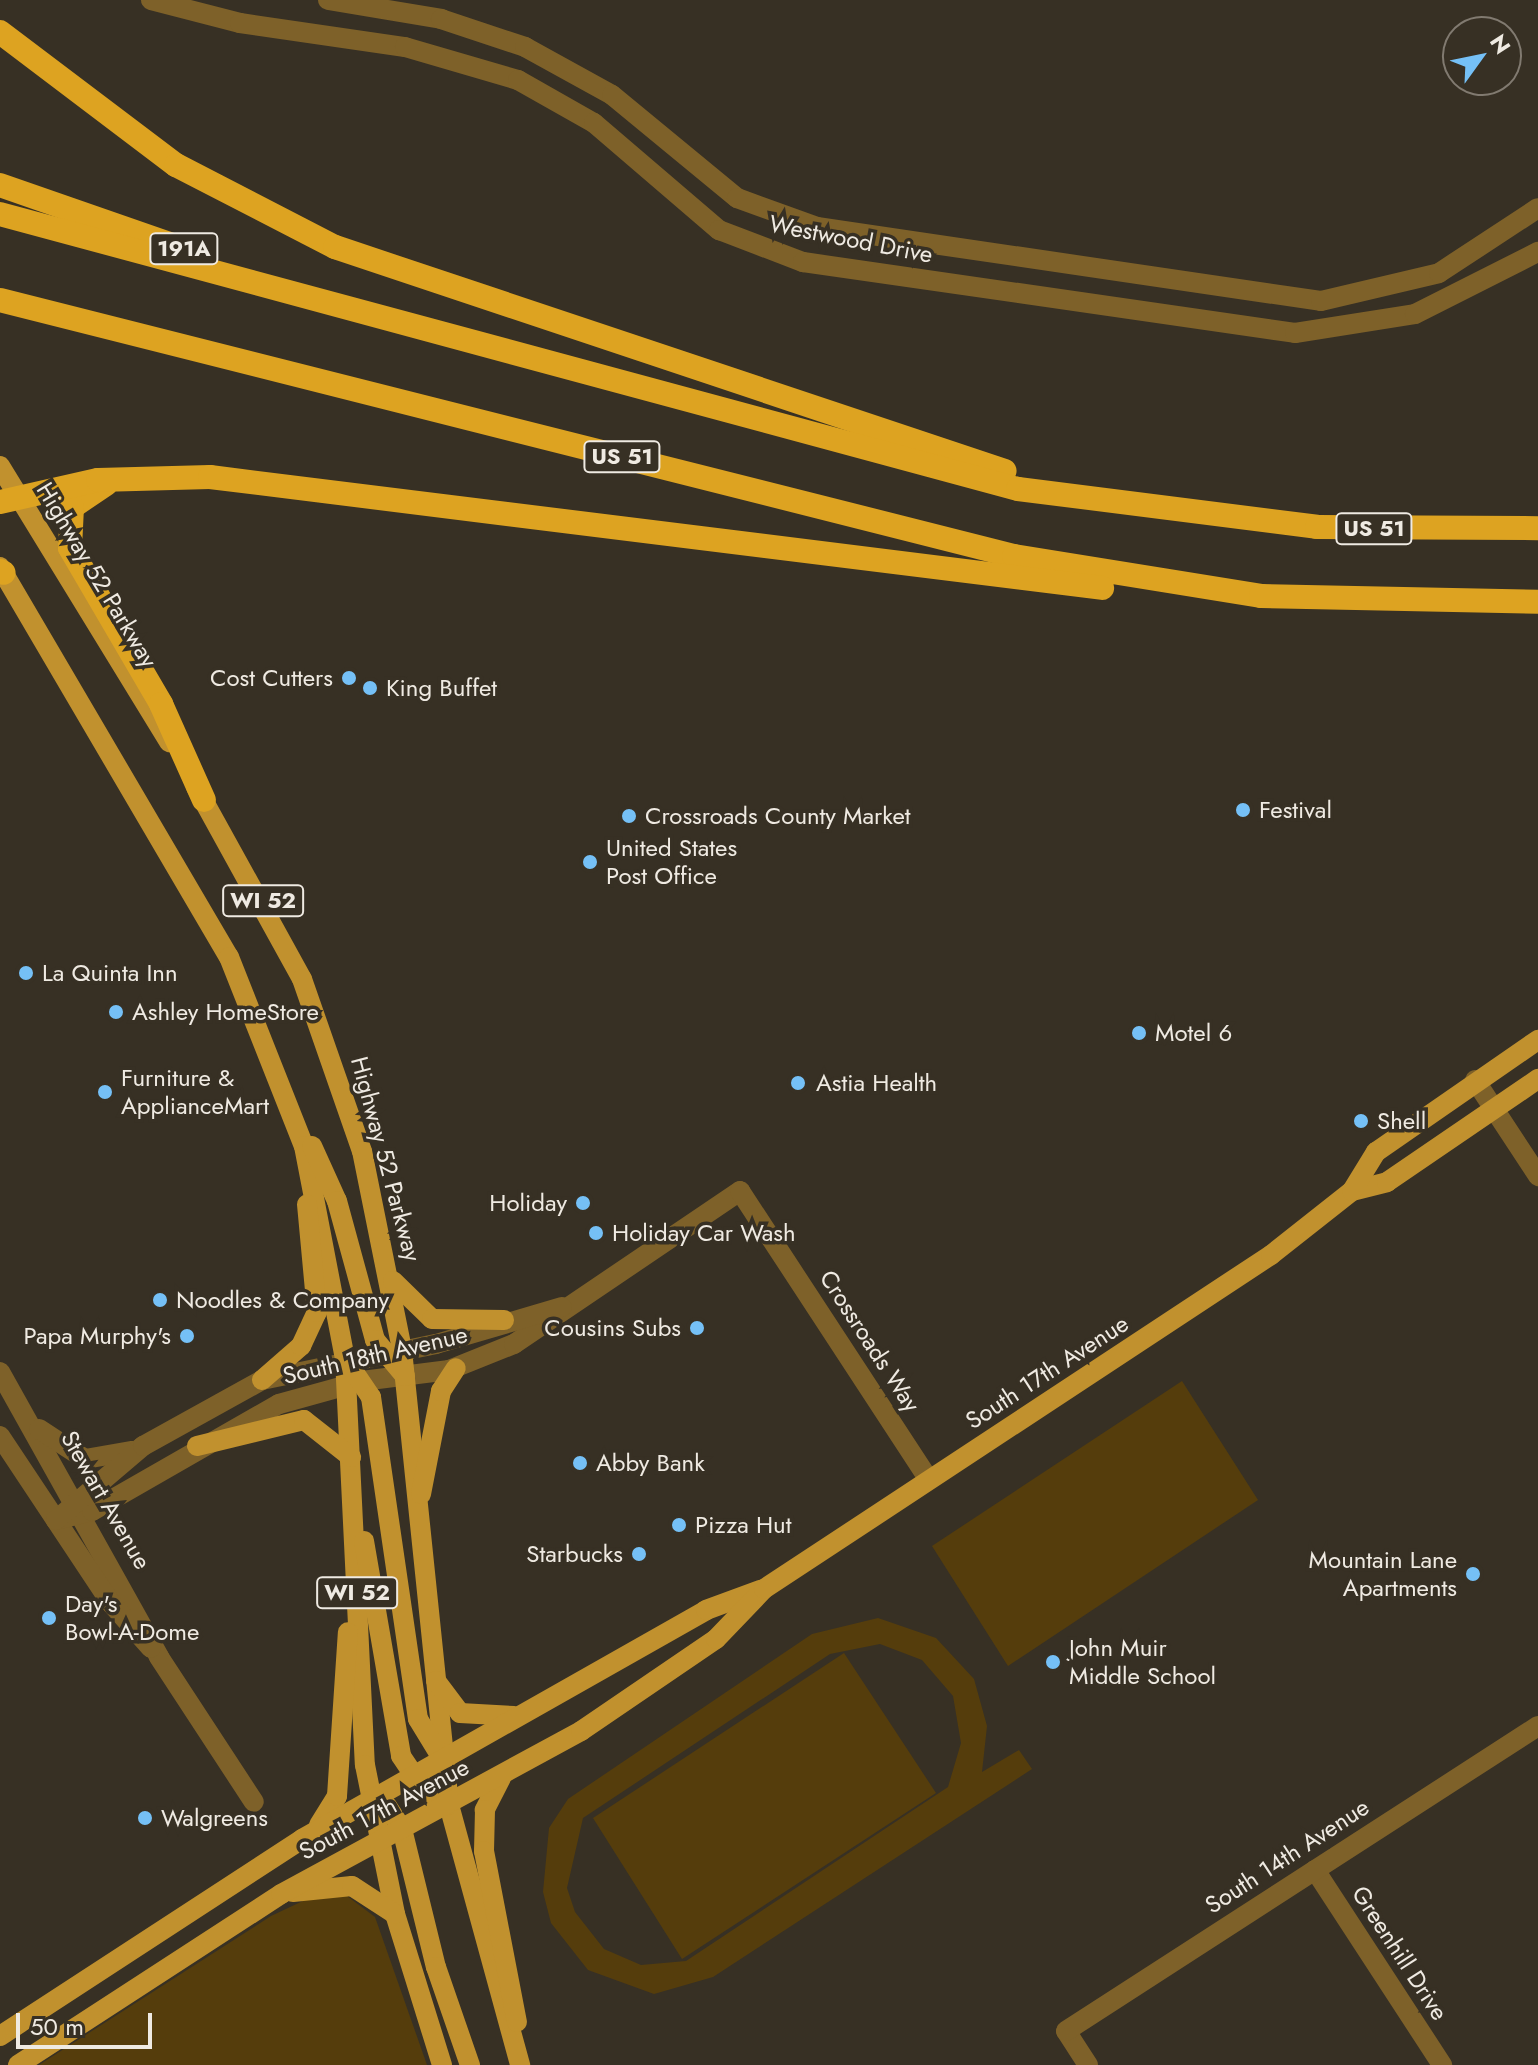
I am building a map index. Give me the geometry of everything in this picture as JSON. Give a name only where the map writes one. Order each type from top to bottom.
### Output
[{"type":"highway","points":[[0,15],[81,98]]},
{"type":"highway","points":[[0,32],[81,98],[221,191],[411,277],[975,463],[1210,517]]},
{"type":"highway","name":"191A","points":[[0,185],[369,312]]},
{"type":"highway","name":"US 51","points":[[0,214],[369,312],[955,475],[1210,517],[1347,529],[1538,528]]},
{"type":"highway","name":"US 51","points":[[0,300],[971,546],[1247,595],[1538,602]]},
{"type":"highway","points":[[143,476],[81,497],[69,515],[68,538],[161,704],[204,800]]},
{"type":"highway","points":[[9,500],[143,476],[210,477],[1179,597],[1247,595]]},
{"type":"main road","name":"Highway 52 Parkway","points":[[0,466],[9,500],[204,800],[272,916],[339,1070],[391,1278],[392,1351],[405,1376],[415,1530],[449,1805]]},
{"type":"main road","name":"WI 52","points":[[1,571],[229,957],[294,1113],[308,1160],[345,1359],[354,1383],[351,1457],[362,1738],[395,1914],[442,2065]]},
{"type":"main road","name":"South 17th Avenue","points":[[18,2065],[281,1894],[505,1773],[716,1639],[764,1589],[1253,1267],[1352,1191],[1368,1159],[1475,1080],[1538,1040]]},
{"type":"main road","name":"South 17th Avenue","points":[[1352,1191],[1382,1185],[1538,1079]]},
{"type":"main road","points":[[294,1113],[332,1188],[392,1351]]},
{"type":"main road","points":[[262,1380],[301,1346],[317,1312],[308,1160]]},
{"type":"main road","points":[[391,1278],[432,1319],[504,1320]]},
{"type":"main road","points":[[415,1530],[438,1401],[456,1368]]},
{"type":"main road","points":[[354,1383],[372,1403],[418,1719],[443,1760]]},
{"type":"main road","points":[[197,1446],[304,1420],[351,1457]]},
{"type":"main road","points":[[355,1513],[377,1602],[400,1750],[414,1777],[449,1805]]},
{"type":"main road","points":[[302,1839],[337,1796],[339,1709],[357,1576]]},
{"type":"main road","name":"South 17th Avenue","points":[[0,2036],[302,1839],[533,1711],[706,1610],[764,1589]]},
{"type":"main road","points":[[432,1673],[450,1705],[467,1716],[491,1720],[533,1711]]},
{"type":"main road","points":[[505,1773],[486,1804],[484,1851],[522,2065]]},
{"type":"main road","points":[[372,1800],[387,1806],[402,1829],[436,1967],[470,2065]]},
{"type":"main road","name":"WI 52","points":[[449,1805],[522,2065]]},
{"type":"main road","points":[[281,1894],[352,1886],[395,1914]]},
{"type":"street","name":"Westwood Drive","points":[[151,0],[240,23],[405,47],[518,80],[594,123],[719,230],[803,262],[1295,333],[1415,314],[1538,252]]},
{"type":"street","name":"Westwood Drive","points":[[328,0],[441,19],[525,47],[612,95],[737,198],[817,227],[1321,301],[1439,273],[1538,208]]},
{"type":"street","points":[[1475,1080],[1538,1176]]},
{"type":"street","name":"South 18th Avenue","points":[[56,1520],[279,1404],[354,1383],[456,1368],[519,1341],[562,1307],[740,1191]]},
{"type":"street","name":"Crossroads Way","points":[[740,1191],[929,1480]]},
{"type":"street","name":"South 18th Avenue","points":[[78,1508],[143,1446],[262,1380],[345,1359],[392,1351],[562,1307]]},
{"type":"street","name":"Stewart Avenue","points":[[0,1372],[32,1423],[159,1657],[254,1802]]},
{"type":"street","points":[[32,1423],[85,1459],[143,1446]]},
{"type":"street","name":"Stewart Avenue","points":[[0,1436],[111,1603],[159,1657]]},
{"type":"street","name":"South 14th Avenue","points":[[1088,2065],[1066,2031],[1538,1726]]},
{"type":"street","name":"Greenhill Drive","points":[[1315,1870],[1442,2065]]},
{"type":"shaded area","points":[[1182,1381],[1258,1500],[1008,1666],[932,1546]]},
{"type":"shaded area","points":[[878,1618],[936,1638],[974,1679],[987,1726],[982,1772],[1019,1750],[1032,1769],[713,1977],[654,1994],[588,1970],[551,1923],[543,1892],[549,1828],[568,1799],[812,1634]],"holes":[[[880,1644],[922,1660],[953,1696],[961,1743],[948,1787],[686,1961],[641,1965],[604,1949],[575,1912],[567,1888],[583,1818],[830,1654]]]},
{"type":"shaded area","points":[[844,1653],[936,1793],[682,1959],[593,1818]]},
{"type":"shaded area","points":[[347,1896],[375,1917],[427,2065],[39,2065],[271,1916],[305,1900]]},
{"type":"place","name":"Cost Cutters","points":[[349,678]]},
{"type":"place","name":"King Buffet","points":[[370,688]]},
{"type":"place","name":"Festival","points":[[1243,810]]},
{"type":"place","name":"Crossroads County Market","points":[[629,816]]},
{"type":"place","name":"United States Post Office","points":[[590,862]]},
{"type":"place","name":"La Quinta Inn","points":[[26,973]]},
{"type":"place","name":"Ashley HomeStore","points":[[116,1012]]},
{"type":"place","name":"Motel 6","points":[[1139,1033]]},
{"type":"place","name":"Astia Health","points":[[798,1083]]},
{"type":"place","name":"Furniture & ApplianceMart","points":[[105,1092]]},
{"type":"place","name":"Shell","points":[[1361,1121]]},
{"type":"place","name":"Holiday","points":[[583,1203]]},
{"type":"place","name":"Holiday Car Wash","points":[[596,1233]]},
{"type":"place","name":"Noodles & Company","points":[[160,1300]]},
{"type":"place","name":"Cousins Subs","points":[[697,1328]]},
{"type":"place","name":"Papa Murphy's","points":[[187,1336]]},
{"type":"place","name":"Abby Bank","points":[[580,1463]]},
{"type":"place","name":"Pizza Hut","points":[[679,1525]]},
{"type":"place","name":"Starbucks","points":[[639,1554]]},
{"type":"place","name":"Mountain Lane Apartments","points":[[1473,1574]]},
{"type":"place","name":"Day's Bowl-A-Dome","points":[[49,1618]]},
{"type":"place","name":"John Muir Middle School","points":[[1053,1662]]},
{"type":"place","name":"Walgreens","points":[[145,1818]]}]
